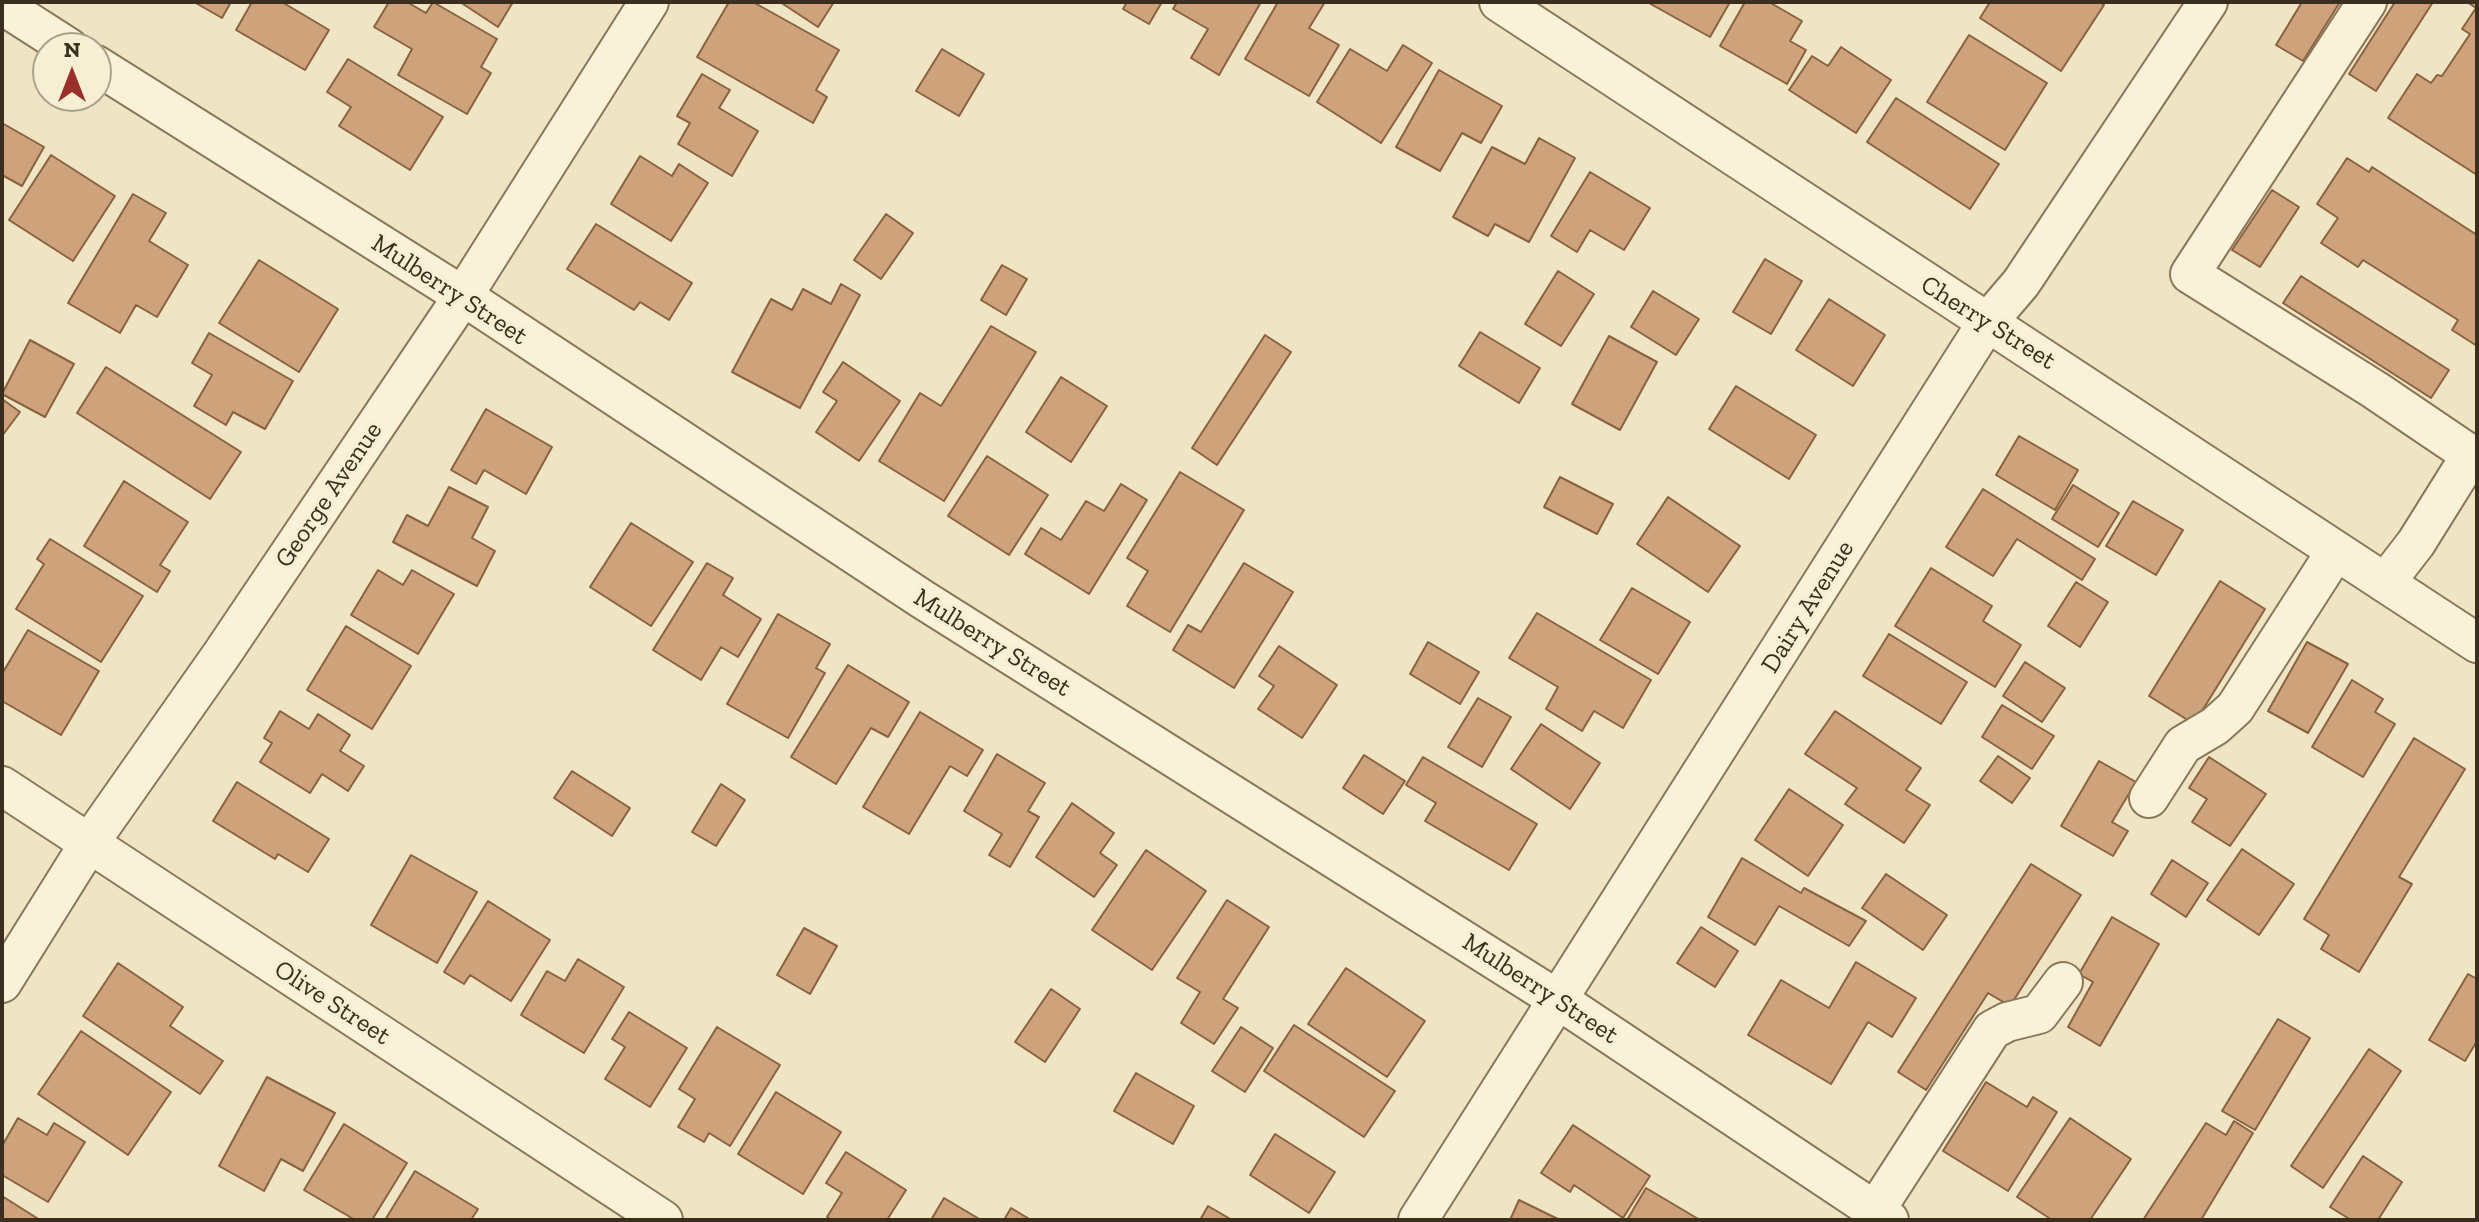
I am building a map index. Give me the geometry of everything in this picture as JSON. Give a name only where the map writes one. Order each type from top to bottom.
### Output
[{"type":"street","name":"George Avenue","points":[[2,983],[90,842],[222,654],[463,296],[649,2]]},
{"type":"street","name":"Cherry Street","points":[[1499,2],[2477,643]]},
{"type":"street","name":"Dairy Avenue","points":[[1418,1220],[1560,1001],[1986,324],[2021,283],[2208,2]]},
{"type":"street","points":[[2367,2],[2190,274],[2375,390],[2474,457],[2385,583]]},
{"type":"street","points":[[2,5],[44,32]]},
{"type":"street","name":"Mulberry Street","points":[[112,75],[463,296],[922,599],[1560,1001],[1882,1215]]},
{"type":"street","points":[[2149,798],[2183,745],[2215,726],[2235,708],[2336,551]]},
{"type":"street","name":"Olive Street","points":[[2,786],[663,1220]]},
{"type":"street","points":[[1882,1215],[1992,1030],[2039,1014],[2063,982]]},
{"type":"building","points":[[194,2],[231,2],[222,18]]},
{"type":"building","points":[[252,2],[282,2],[329,30],[305,70],[236,30]]},
{"type":"building","points":[[389,2],[407,2],[426,13],[433,2],[497,39],[481,67],[491,73],[467,114],[398,75],[412,49],[374,27]]},
{"type":"building","points":[[460,2],[513,2],[498,27]]},
{"type":"building","points":[[729,2],[753,2],[839,50],[816,90],[827,97],[813,123],[697,57]]},
{"type":"building","points":[[780,2],[834,2],[818,27]]},
{"type":"building","points":[[1127,2],[1162,2],[1149,24],[1123,9]]},
{"type":"building","points":[[1177,2],[1261,2],[1219,75],[1191,58],[1208,29],[1173,9]]},
{"type":"building","points":[[1278,2],[1325,2],[1309,28],[1339,45],[1309,96],[1245,59]]},
{"type":"building","points":[[1647,2],[1730,2],[1710,37]]},
{"type":"building","points":[[1745,2],[1769,2],[1802,21],[1790,41],[1806,50],[1787,84],[1720,46]]},
{"type":"building","points":[[1990,2],[2099,2],[2104,5],[2061,71],[1980,18]]},
{"type":"building","points":[[2302,2],[2340,2],[2303,61],[2276,45]]},
{"type":"building","points":[[2395,2],[2433,2],[2376,91],[2349,74]]},
{"type":"building","points":[[2467,2],[2477,2],[2477,175],[2388,118],[2417,74],[2431,83],[2437,75],[2442,76],[2470,34],[2462,29],[2476,8]]},
{"type":"building","points":[[1969,35],[2047,83],[2005,150],[1927,102]]},
{"type":"building","points":[[1403,45],[1432,63],[1381,143],[1317,102],[1350,49],[1387,71]]},
{"type":"building","points":[[1841,47],[1891,80],[1856,133],[1789,90],[1812,56],[1828,66]]},
{"type":"building","points":[[942,49],[984,74],[959,116],[916,91]]},
{"type":"building","points":[[348,59],[443,117],[410,170],[339,126],[351,107],[327,92]]},
{"type":"building","points":[[1439,70],[1502,106],[1481,143],[1462,133],[1440,171],[1396,147]]},
{"type":"building","points":[[702,74],[730,90],[719,108],[758,131],[732,176],[678,144],[690,123],[677,116]]},
{"type":"building","points":[[1896,98],[1999,164],[1970,209],[1867,142]]},
{"type":"building","points":[[2,123],[44,147],[22,186],[2,175]]},
{"type":"building","points":[[1539,138],[1575,158],[1529,242],[1495,224],[1488,236],[1453,217],[1492,147],[1525,164]]},
{"type":"building","points":[[51,155],[115,196],[73,261],[9,220]]},
{"type":"building","points":[[640,156],[672,176],[679,164],[708,183],[671,241],[611,204]]},
{"type":"building","points":[[2347,158],[2369,172],[2372,167],[2477,235],[2477,346],[2452,330],[2458,320],[2363,260],[2358,267],[2321,243],[2338,218],[2317,204]]},
{"type":"building","points":[[1590,172],[1650,208],[1624,250],[1590,230],[1577,252],[1551,236]]},
{"type":"building","points":[[2272,190],[2299,207],[2260,267],[2232,250]]},
{"type":"building","points":[[133,194],[166,213],[149,241],[188,265],[157,317],[136,305],[120,333],[68,303]]},
{"type":"building","points":[[886,214],[913,233],[881,279],[854,260]]},
{"type":"building","points":[[596,224],[692,283],[669,320],[640,302],[634,310],[567,269]]},
{"type":"building","points":[[1765,259],[1802,281],[1771,334],[1733,312]]},
{"type":"building","points":[[259,260],[338,309],[299,372],[219,323]]},
{"type":"building","points":[[1002,265],[1027,279],[1006,315],[981,300]]},
{"type":"building","points":[[1558,271],[1594,294],[1561,346],[1525,324]]},
{"type":"building","points":[[2301,276],[2449,370],[2431,398],[2283,303]]},
{"type":"building","points":[[841,284],[860,295],[800,408],[732,372],[771,299],[792,310],[803,289],[831,304]]},
{"type":"building","points":[[1653,291],[1699,319],[1676,355],[1631,327]]},
{"type":"building","points":[[1829,299],[1885,335],[1853,386],[1796,350]]},
{"type":"building","points":[[991,326],[1036,352],[944,501],[879,461],[920,393],[941,406]]},
{"type":"building","points":[[1480,332],[1540,368],[1519,403],[1459,366]]},
{"type":"building","points":[[209,333],[293,381],[265,429],[233,412],[226,425],[194,406],[212,375],[192,363]]},
{"type":"building","points":[[1265,335],[1291,352],[1217,465],[1192,448]]},
{"type":"building","points":[[1609,336],[1657,362],[1620,430],[1572,404]]},
{"type":"building","points":[[30,340],[74,364],[45,417],[2,394]]},
{"type":"building","points":[[843,362],[900,401],[859,461],[816,432],[837,401],[823,392]]},
{"type":"building","points":[[106,367],[241,452],[210,499],[77,413]]},
{"type":"building","points":[[1061,377],[1107,406],[1071,462],[1026,432]]},
{"type":"building","points":[[1736,386],[1816,435],[1789,479],[1709,429]]},
{"type":"building","points":[[2,399],[20,412],[2,436]]},
{"type":"building","points":[[486,409],[552,447],[526,494],[484,470],[476,484],[451,470]]},
{"type":"building","points":[[2019,436],[2078,470],[2055,510],[1996,475]]},
{"type":"building","points":[[987,456],[1048,495],[1009,555],[948,516]]},
{"type":"building","points":[[1180,472],[1244,510],[1170,632],[1127,606],[1148,571],[1127,558]]},
{"type":"building","points":[[1560,477],[1613,504],[1597,534],[1544,507]]},
{"type":"building","points":[[124,481],[188,522],[160,565],[170,571],[157,592],[84,546]]},
{"type":"building","points":[[1121,484],[1147,500],[1089,594],[1025,554],[1041,528],[1061,540],[1086,501],[1104,511]]},
{"type":"building","points":[[2073,485],[2119,513],[2098,547],[2052,519]]},
{"type":"building","points":[[449,487],[488,507],[472,538],[495,551],[477,586],[393,542],[407,515],[428,526]]},
{"type":"building","points":[[1983,489],[2095,559],[2082,580],[2017,539],[1993,576],[1946,547]]},
{"type":"building","points":[[1668,497],[1740,546],[1708,592],[1637,544]]},
{"type":"building","points":[[2133,501],[2183,530],[2156,575],[2106,546]]},
{"type":"building","points":[[631,523],[693,562],[651,626],[590,587]]},
{"type":"building","points":[[50,539],[143,596],[101,662],[16,609],[44,564],[37,559]]},
{"type":"building","points":[[707,563],[733,578],[723,595],[761,619],[738,657],[721,647],[701,680],[653,650]]},
{"type":"building","points":[[1244,563],[1293,592],[1234,688],[1173,650],[1188,625],[1201,632]]},
{"type":"building","points":[[1931,568],[1992,606],[1983,621],[2021,645],[1995,687],[1895,626]]},
{"type":"building","points":[[378,570],[403,585],[412,570],[454,594],[418,654],[351,615]]},
{"type":"building","points":[[2220,581],[2265,609],[2194,724],[2149,696]]},
{"type":"building","points":[[2076,582],[2108,602],[2080,647],[2048,626]]},
{"type":"building","points":[[1632,588],[1690,622],[1658,674],[1600,640]]},
{"type":"building","points":[[1537,613],[1651,680],[1623,728],[1594,711],[1582,731],[1546,709],[1558,687],[1509,658]]},
{"type":"building","points":[[778,614],[830,644],[816,668],[825,673],[788,738],[727,704]]},
{"type":"building","points":[[346,626],[411,666],[372,729],[307,690]]},
{"type":"building","points":[[28,630],[99,671],[61,735],[2,701],[2,674]]},
{"type":"building","points":[[1889,634],[1967,682],[1941,724],[1863,676]]},
{"type":"building","points":[[1428,642],[1479,672],[1460,704],[1410,674]]},
{"type":"building","points":[[2307,642],[2348,664],[2308,733],[2268,711]]},
{"type":"building","points":[[1279,646],[1337,685],[1302,738],[1258,709],[1274,686],[1259,676]]},
{"type":"building","points":[[2025,662],[2065,688],[2042,722],[2003,696]]},
{"type":"building","points":[[848,665],[909,702],[888,737],[871,728],[836,784],[791,757]]},
{"type":"building","points":[[2352,680],[2383,699],[2375,712],[2395,724],[2363,777],[2312,747]]},
{"type":"building","points":[[1478,698],[1511,717],[1482,767],[1448,747]]},
{"type":"building","points":[[2002,705],[2054,736],[2032,769],[1982,737]]},
{"type":"building","points":[[280,711],[309,729],[318,714],[350,735],[340,751],[364,766],[348,791],[322,774],[310,793],[260,762],[272,743],[264,738]]},
{"type":"building","points":[[1835,711],[1921,768],[1906,790],[1930,805],[1904,843],[1845,804],[1857,788],[1805,754]]},
{"type":"building","points":[[920,712],[983,750],[967,776],[950,766],[909,834],[863,807]]},
{"type":"building","points":[[1541,724],[1600,763],[1570,809],[1511,769]]},
{"type":"building","points":[[2414,738],[2465,769],[2399,877],[2412,884],[2359,972],[2321,949],[2329,935],[2304,919]]},
{"type":"building","points":[[997,754],[1045,783],[1028,811],[1039,817],[1010,867],[989,855],[1002,834],[964,811]]},
{"type":"building","points":[[1364,755],[1405,781],[1383,814],[1343,788]]},
{"type":"building","points":[[1998,756],[2030,778],[2012,803],[1980,781]]},
{"type":"building","points":[[1423,757],[1537,824],[1509,870],[1425,821],[1436,803],[1406,785]]},
{"type":"building","points":[[2209,757],[2266,794],[2230,846],[2192,822],[2207,799],[2189,788]]},
{"type":"building","points":[[2099,761],[2136,782],[2112,822],[2128,831],[2113,856],[2061,826]]},
{"type":"building","points":[[572,771],[630,808],[612,836],[554,798]]},
{"type":"building","points":[[237,782],[329,839],[308,872],[278,854],[275,859],[213,821]]},
{"type":"building","points":[[721,784],[745,800],[716,846],[692,832]]},
{"type":"building","points":[[1789,789],[1843,825],[1808,876],[1755,840]]},
{"type":"building","points":[[1072,803],[1114,833],[1100,853],[1117,865],[1094,897],[1036,857]]},
{"type":"building","points":[[2242,849],[2294,884],[2259,935],[2207,900]]},
{"type":"building","points":[[1146,850],[1206,891],[1152,970],[1092,930]]},
{"type":"building","points":[[411,855],[477,892],[437,963],[371,925]]},
{"type":"building","points":[[1742,858],[1801,893],[1804,888],[1866,921],[1849,946],[1779,906],[1755,945],[1708,917]]},
{"type":"building","points":[[2172,860],[2208,883],[2186,917],[2151,894]]},
{"type":"building","points":[[2031,864],[2081,895],[2010,1006],[1988,993],[1926,1090],[1898,1072]]},
{"type":"building","points":[[1886,874],[1947,915],[1923,950],[1862,908]]},
{"type":"building","points":[[1227,900],[1269,927],[1223,999],[1238,1008],[1214,1044],[1181,1023],[1200,992],[1177,978]]},
{"type":"building","points":[[488,901],[550,940],[511,1001],[470,975],[464,984],[444,972]]},
{"type":"building","points":[[2112,917],[2159,944],[2100,1046],[2068,1027],[2093,982],[2079,974]]},
{"type":"building","points":[[1701,927],[1738,951],[1715,987],[1677,963]]},
{"type":"building","points":[[804,928],[837,946],[810,994],[777,975]]},
{"type":"building","points":[[578,959],[624,987],[584,1053],[521,1015],[547,971],[565,981]]},
{"type":"building","points":[[1856,962],[1916,998],[1892,1037],[1868,1022],[1831,1084],[1748,1035],[1781,980],[1829,1008]]},
{"type":"building","points":[[118,963],[183,1007],[170,1026],[223,1061],[200,1094],[83,1016]]},
{"type":"building","points":[[1346,968],[1425,1021],[1387,1077],[1308,1024]]},
{"type":"building","points":[[2468,974],[2477,979],[2477,1041],[2465,1061],[2429,1040]]},
{"type":"building","points":[[1051,989],[1080,1009],[1045,1062],[1015,1042]]},
{"type":"building","points":[[629,1012],[687,1048],[650,1107],[605,1079],[625,1047],[612,1039]]},
{"type":"building","points":[[2278,1019],[2310,1038],[2255,1130],[2222,1111]]},
{"type":"building","points":[[1294,1025],[1395,1091],[1364,1137],[1264,1071]]},
{"type":"building","points":[[717,1027],[780,1065],[730,1146],[709,1133],[704,1142],[678,1127],[695,1099],[679,1089]]},
{"type":"building","points":[[1241,1027],[1273,1048],[1245,1092],[1212,1071]]},
{"type":"building","points":[[81,1031],[171,1092],[128,1155],[38,1094]]},
{"type":"building","points":[[2369,1049],[2401,1071],[2323,1188],[2291,1166]]},
{"type":"building","points":[[1136,1073],[1194,1106],[1173,1144],[1114,1111]]},
{"type":"building","points":[[267,1077],[335,1113],[303,1171],[281,1159],[264,1191],[219,1166]]},
{"type":"building","points":[[1986,1082],[2027,1107],[2033,1097],[2057,1112],[2008,1191],[1943,1151]]},
{"type":"building","points":[[776,1092],[841,1132],[803,1194],[738,1154]]},
{"type":"building","points":[[18,1118],[47,1135],[54,1123],[85,1142],[48,1202],[2,1175],[2,1146]]},
{"type":"building","points":[[2070,1118],[2131,1159],[2090,1220],[2052,1220],[2017,1197]]},
{"type":"building","points":[[2234,1121],[2253,1133],[2201,1220],[2143,1220],[2206,1123],[2226,1135]]},
{"type":"building","points":[[344,1124],[407,1163],[372,1220],[355,1220],[304,1190]]},
{"type":"building","points":[[1573,1125],[1650,1176],[1623,1218],[1574,1185],[1570,1192],[1541,1173]]},
{"type":"building","points":[[1275,1134],[1335,1172],[1309,1213],[1250,1175]]},
{"type":"building","points":[[846,1152],[906,1190],[887,1220],[832,1220],[827,1217],[842,1193],[826,1183]]},
{"type":"building","points":[[2363,1156],[2402,1182],[2378,1220],[2351,1220],[2330,1207]]},
{"type":"building","points":[[415,1171],[478,1209],[471,1220],[385,1220]]},
{"type":"building","points":[[1646,1188],[1700,1220],[1627,1220]]},
{"type":"building","points":[[2,1196],[40,1220],[2,1220]]},
{"type":"building","points":[[944,1198],[981,1220],[931,1220]]},
{"type":"building","points":[[1519,1200],[1560,1220],[1510,1220]]},
{"type":"building","points":[[1208,1206],[1232,1220],[1200,1220]]},
{"type":"building","points":[[1011,1208],[1031,1220],[1004,1220]]}]
